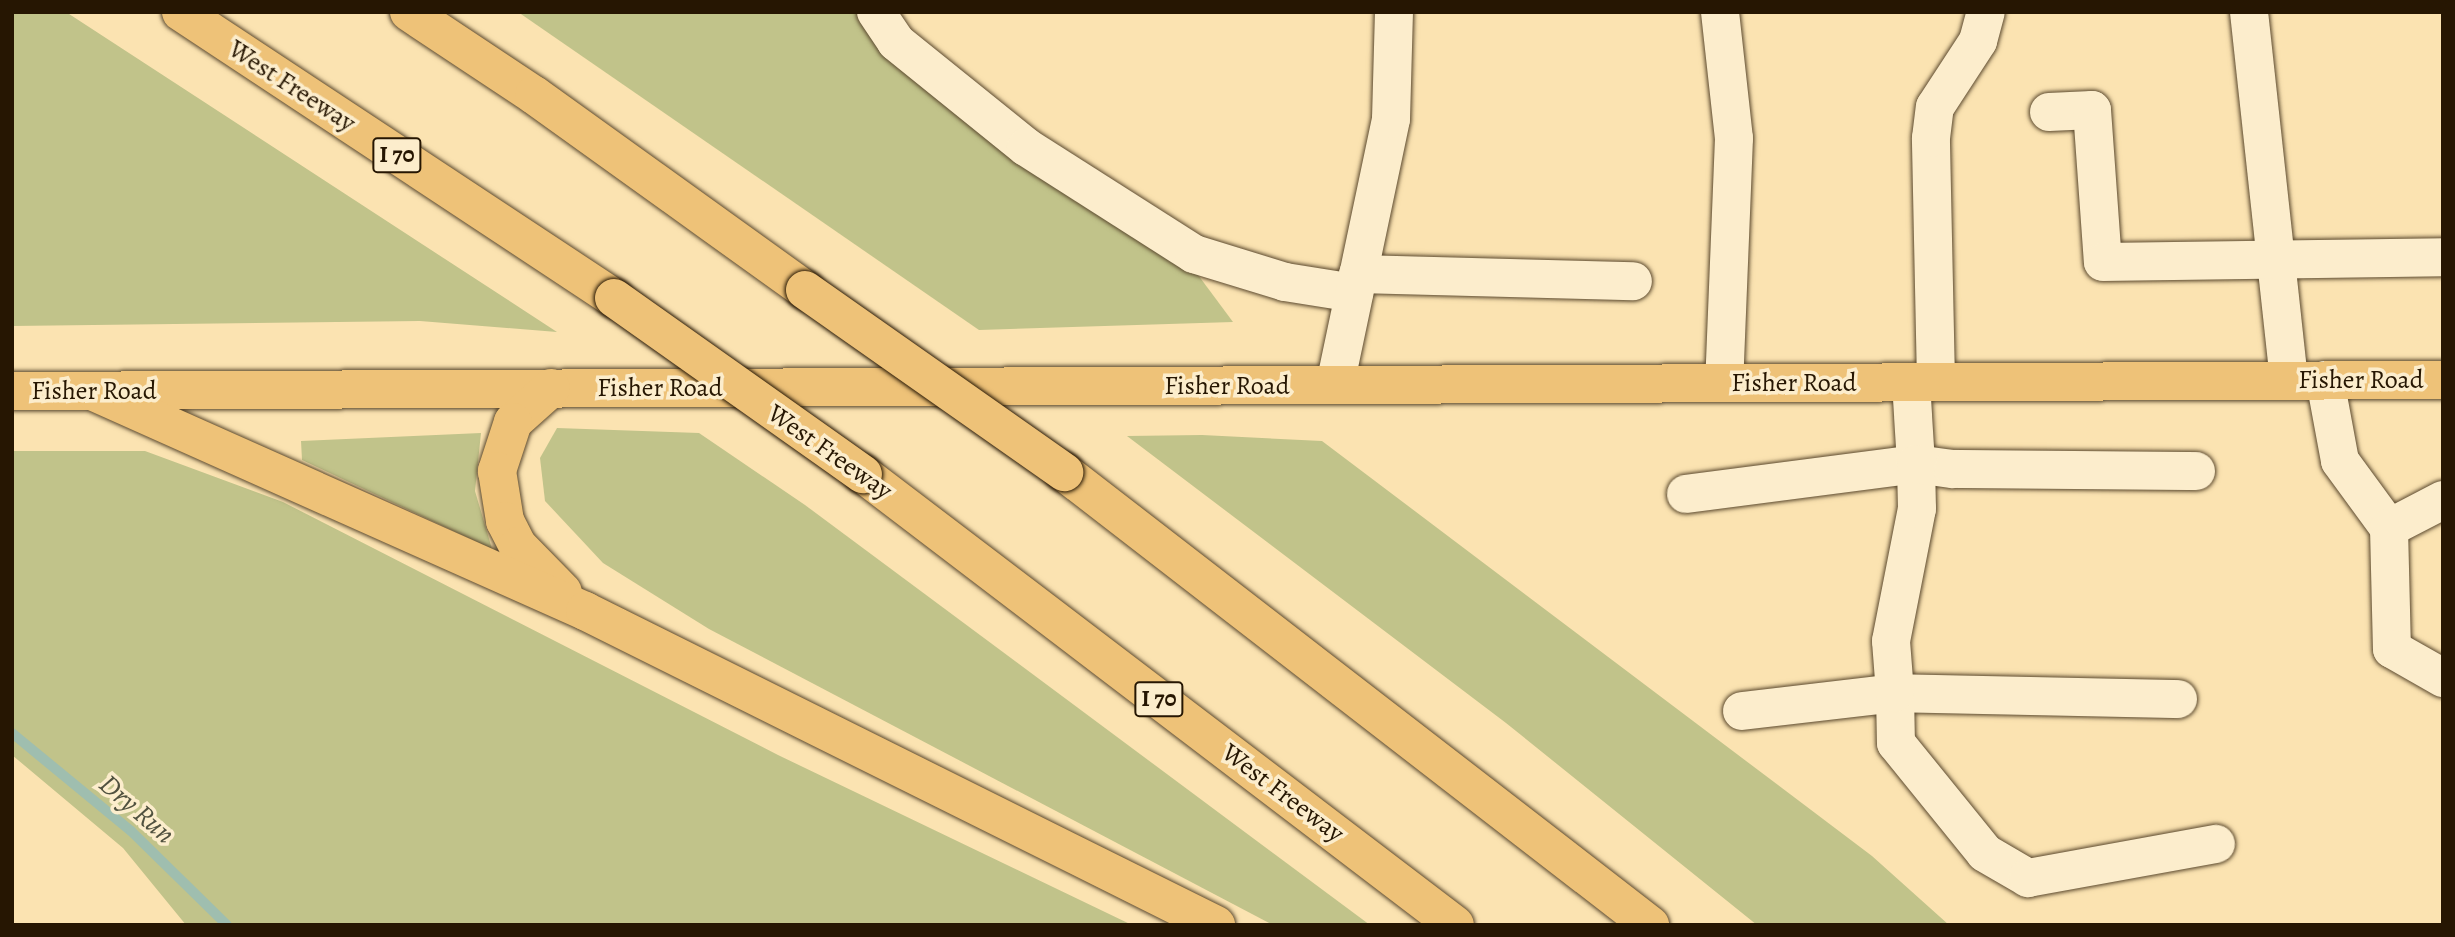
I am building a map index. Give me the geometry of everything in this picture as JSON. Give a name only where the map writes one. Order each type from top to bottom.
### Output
[{"type":"main road","name":"West Freeway","points":[[181,12],[614,298],[863,474],[1455,925]]},
{"type":"main road","points":[[409,12],[534,95],[1064,472],[1650,925]]},
{"type":"main road","name":"Fisher Road","points":[[12,391],[2443,380]]},
{"type":"main road","points":[[551,388],[513,422],[497,471],[499,496],[518,546],[585,611]]},
{"type":"main road","points":[[94,392],[585,611],[1216,925]]},
{"type":"lane","points":[[876,12],[896,42],[1027,148],[1194,254],[1285,282],[1633,281]]},
{"type":"lane","points":[[1335,386],[1391,119],[1394,12]]},
{"type":"lane","points":[[1720,12],[1734,138],[1724,383]]},
{"type":"lane","points":[[1986,12],[1978,41],[1935,107],[1931,138],[1924,382],[1916,464],[1917,509],[1891,642],[1896,743],[1985,853],[2028,878],[2216,844]]},
{"type":"lane","points":[[2249,12],[2276,257],[2307,380],[2340,461],[2389,528],[2392,649],[2443,678]]},
{"type":"lane","points":[[2049,112],[2092,110],[2103,262],[2276,257],[2443,257]]},
{"type":"lane","points":[[1686,494],[1916,464],[1953,469],[2196,471]]},
{"type":"lane","points":[[2389,528],[2443,500]]},
{"type":"lane","points":[[1742,711],[1895,693],[2178,699]]},
{"type":"green space","points":[[12,12],[66,12],[557,332],[420,321],[12,326]]},
{"type":"green space","points":[[518,12],[863,12],[1184,256],[1233,322],[979,330]]},
{"type":"green space","points":[[557,428],[699,433],[805,505],[1370,925],[1273,925],[709,629],[603,563],[545,501],[540,458]]},
{"type":"green space","points":[[481,433],[475,491],[492,549],[302,460],[301,441]]},
{"type":"green space","points":[[1202,435],[1322,441],[1872,856],[1949,925],[1757,925],[1506,723],[1127,436]]},
{"type":"green space","points":[[12,451],[145,451],[283,502],[778,755],[1132,925],[186,925],[123,848],[12,755]]},
{"type":"waterway","name":"Dry Run","points":[[12,733],[131,831],[227,925]]}]
